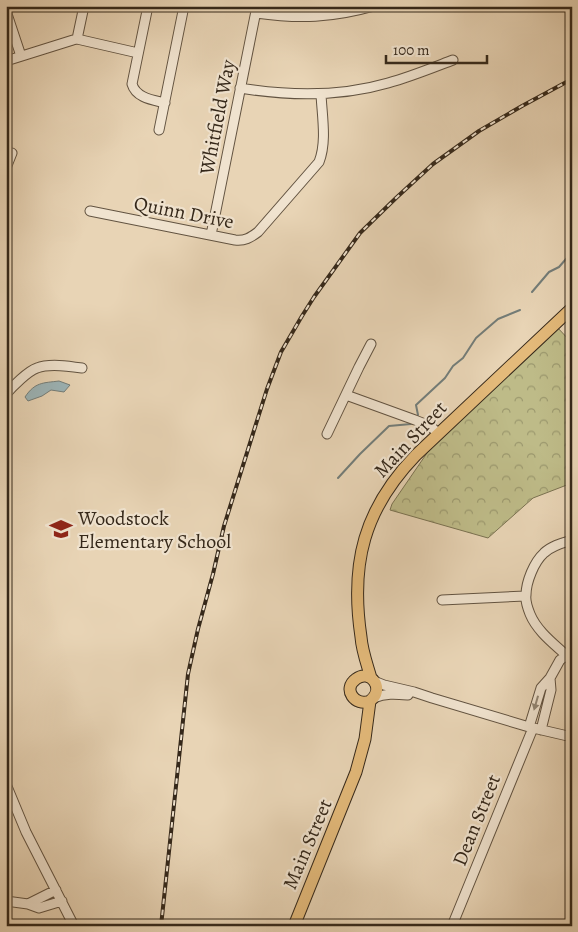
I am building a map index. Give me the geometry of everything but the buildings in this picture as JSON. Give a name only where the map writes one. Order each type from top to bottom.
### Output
[{"type":"main road","name":"Main Street","points":[[294,926],[351,786],[360,759],[372,700],[377,690],[377,686],[372,679],[361,638],[358,609],[360,556],[369,525],[381,499],[396,477],[416,455],[572,308]]},
{"type":"main road","name":"Main Street","points":[[361,638],[358,673],[350,689],[362,716],[362,745]]},
{"type":"main road","points":[[355,680],[362,676],[372,679]]},
{"type":"main road","points":[[353,698],[362,703],[372,700]]},
{"type":"street","points":[[77,39],[84,6]]},
{"type":"street","points":[[148,6],[132,79],[133,88],[147,98],[165,102]]},
{"type":"street","points":[[159,130],[184,6]]},
{"type":"street","points":[[256,9],[276,16],[316,17],[374,6]]},
{"type":"street","name":"Whitfield Way","points":[[211,235],[256,9]]},
{"type":"street","points":[[6,11],[21,56]]},
{"type":"street","points":[[6,61],[77,39],[138,53]]},
{"type":"street","points":[[240,88],[268,93],[322,94],[388,83],[453,60]]},
{"type":"street","name":"Quinn Drive","points":[[90,211],[235,240],[250,238],[258,232],[319,162],[323,150],[322,94]]},
{"type":"street","points":[[6,168],[12,153]]},
{"type":"street","points":[[327,434],[371,344]]},
{"type":"street","points":[[6,394],[37,368],[58,365],[82,368]]},
{"type":"street","points":[[346,395],[430,426],[438,433]]},
{"type":"street","points":[[569,653],[539,629],[530,614],[525,596],[535,565],[544,553],[552,547],[572,540]]},
{"type":"street","points":[[442,600],[525,596]]},
{"type":"street","name":"Dean Street","points":[[452,926],[551,690],[550,678],[560,660],[569,653]]},
{"type":"street","points":[[372,679],[384,685],[572,737]]},
{"type":"street","points":[[372,700],[380,695],[390,694],[432,698]]},
{"type":"street","points":[[6,784],[26,832],[74,926]]},
{"type":"street","points":[[28,904],[56,890]]},
{"type":"street","points":[[6,901],[28,904],[39,908],[62,902]]},
{"type":"green space","points":[[556,326],[572,343],[572,483],[533,498],[488,538],[390,510],[392,504],[438,437]]},
{"type":"water","points":[[59,381],[70,385],[64,392],[51,390],[42,396],[28,401],[25,397],[36,386]]},
{"type":"waterway","points":[[532,292],[549,272],[559,267],[572,254]]},
{"type":"waterway","points":[[418,415],[416,405],[463,358],[476,338],[498,319],[520,310]]},
{"type":"waterway","points":[[338,478],[389,426],[411,424]]},
{"type":"railway","points":[[161,926],[188,674],[224,526],[267,389],[281,352],[314,297],[360,233],[396,198],[433,164],[479,131],[572,79]]},
{"type":"place","name":"Woodstock Elementary School","points":[[61,529]]}]
